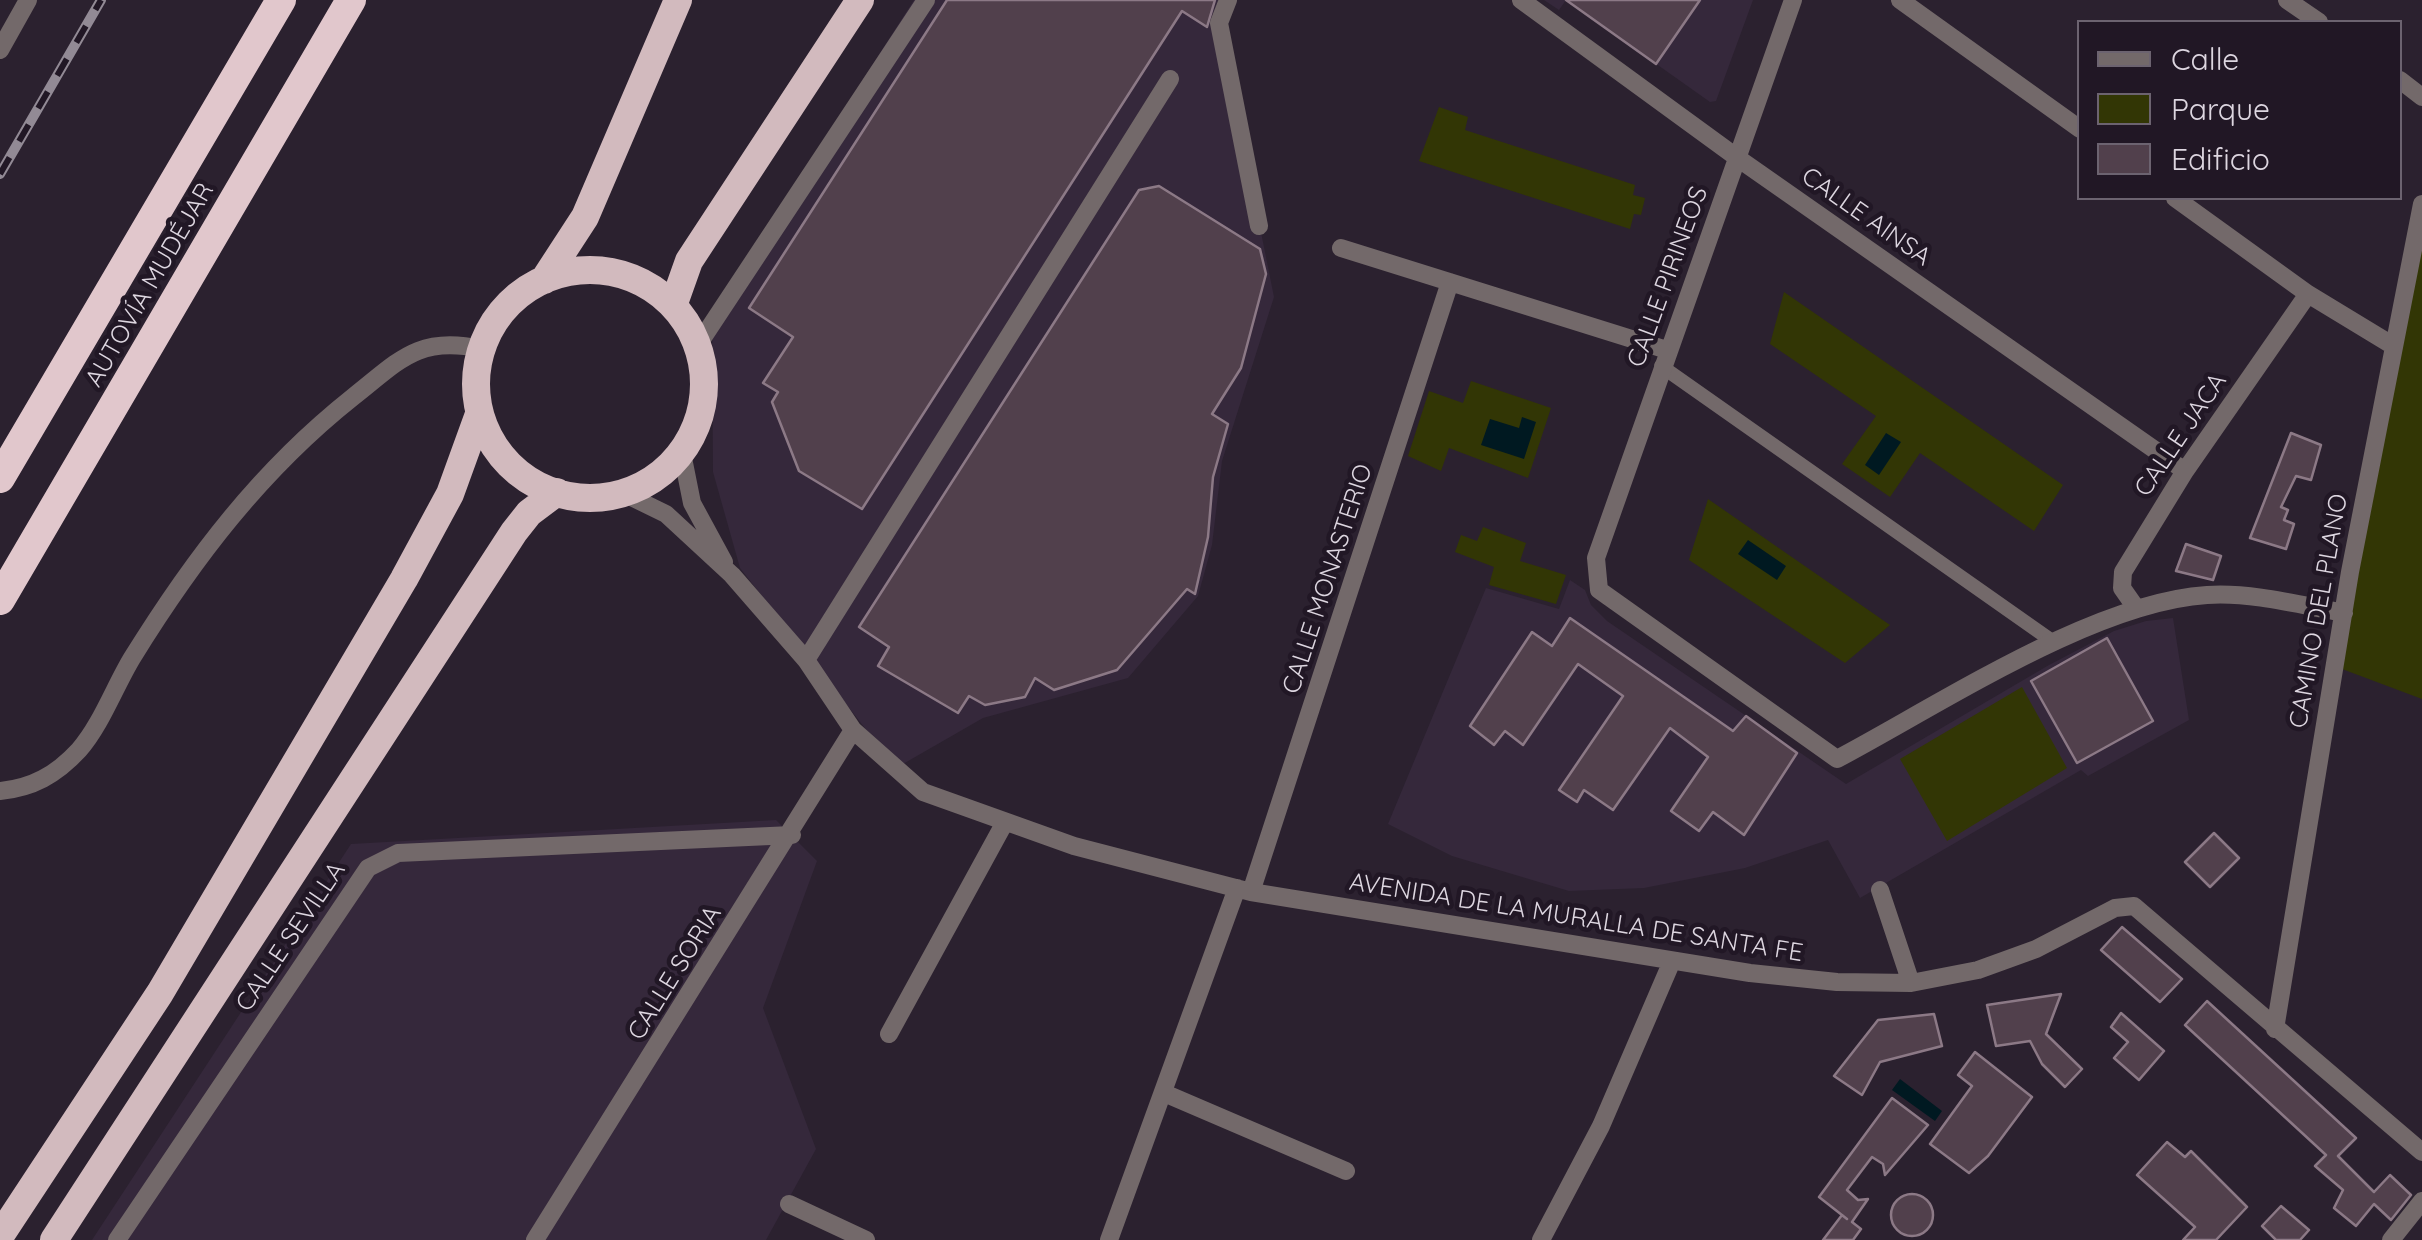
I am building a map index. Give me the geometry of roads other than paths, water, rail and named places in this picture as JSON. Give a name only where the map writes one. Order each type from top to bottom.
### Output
[{"type":"highway","name":"AUTOVÍA MUDÉJAR","points":[[0,478],[281,0]]},
{"type":"highway","name":"AUTOVÍA MUDÉJAR","points":[[0,600],[352,0]]},
{"type":"highway","points":[[544,280],[582,270],[622,274],[658,292],[698,345],[703,372],[701,407],[682,453],[658,478],[625,494],[592,498],[536,484],[508,463],[480,414],[476,392],[481,349],[498,315],[544,280],[585,217],[678,0]]},
{"type":"highway","points":[[672,306],[690,261],[860,0]]},
{"type":"highway","points":[[0,1236],[160,993],[404,579],[456,481],[480,414]]},
{"type":"highway","points":[[54,1240],[514,532],[529,512],[556,492]]},
{"type":"street","points":[[0,50],[28,0]]},
{"type":"street","points":[[698,345],[926,0]]},
{"type":"street","points":[[1228,0],[1219,23],[1259,226]]},
{"type":"street","name":"CALLE AINSA","points":[[1521,0],[1739,159],[2184,472]]},
{"type":"street","name":"CALLE PIRINEOS","points":[[1793,0],[1596,558],[1598,590],[1611,603],[1837,759],[2055,643]]},
{"type":"street","points":[[1900,0],[2077,127]]},
{"type":"street","points":[[2288,0],[2316,20]]},
{"type":"street","points":[[806,660],[1170,79]]},
{"type":"street","points":[[2402,82],[2422,97]]},
{"type":"street","points":[[2177,200],[2308,294],[2392,345]]},
{"type":"street","name":"CAMINO DEL PLANO","points":[[2274,1029],[2392,345],[2422,204]]},
{"type":"street","points":[[1341,248],[1664,358],[2055,643],[2136,608],[2208,595],[2344,614]]},
{"type":"street","name":"CALLE MONASTERIO","points":[[1109,1240],[1244,890],[1450,282]]},
{"type":"street","name":"CALLE JACA","points":[[2136,608],[2122,588],[2123,572],[2184,472],[2308,294]]},
{"type":"street","points":[[0,791],[31,788],[80,750],[132,658],[211,538],[290,450],[423,346],[454,343],[481,349]]},
{"type":"street","name":"AVENIDA DE LA MURALLA DE SANTA FE","points":[[682,453],[692,503],[732,575]]},
{"type":"street","name":"AVENIDA DE LA MURALLA DE SANTA FE","points":[[625,494],[666,514],[732,575],[806,660],[853,730],[922,792],[1074,846],[1244,890],[1672,961],[1837,982],[1911,983],[2007,960],[2114,908],[2134,906],[2422,1152]]},
{"type":"street","name":"CALLE SORIA","points":[[536,1240],[792,835],[853,730]]},
{"type":"street","points":[[889,1034],[1006,822]]},
{"type":"street","name":"CALLE SEVILLA","points":[[116,1240],[368,868],[398,852],[792,835]]},
{"type":"street","points":[[1880,890],[1911,983]]},
{"type":"street","points":[[1541,1240],[1601,1126],[1672,961]]},
{"type":"street","points":[[1164,1093],[1346,1172]]},
{"type":"street","points":[[2390,1240],[2422,1202]]},
{"type":"street","points":[[788,1204],[866,1240]]},
{"type":"water","points":[[1522,417],[1536,422],[1524,459],[1481,445],[1490,419],[1519,428]]},
{"type":"water","points":[[1886,433],[1901,442],[1879,475],[1865,465]]},
{"type":"water","points":[[1748,540],[1786,566],[1777,580],[1738,554]]},
{"type":"water","points":[[1900,1079],[1942,1111],[1935,1121],[1892,1090]]},
{"type":"railway","points":[[0,174],[101,0]]}]
